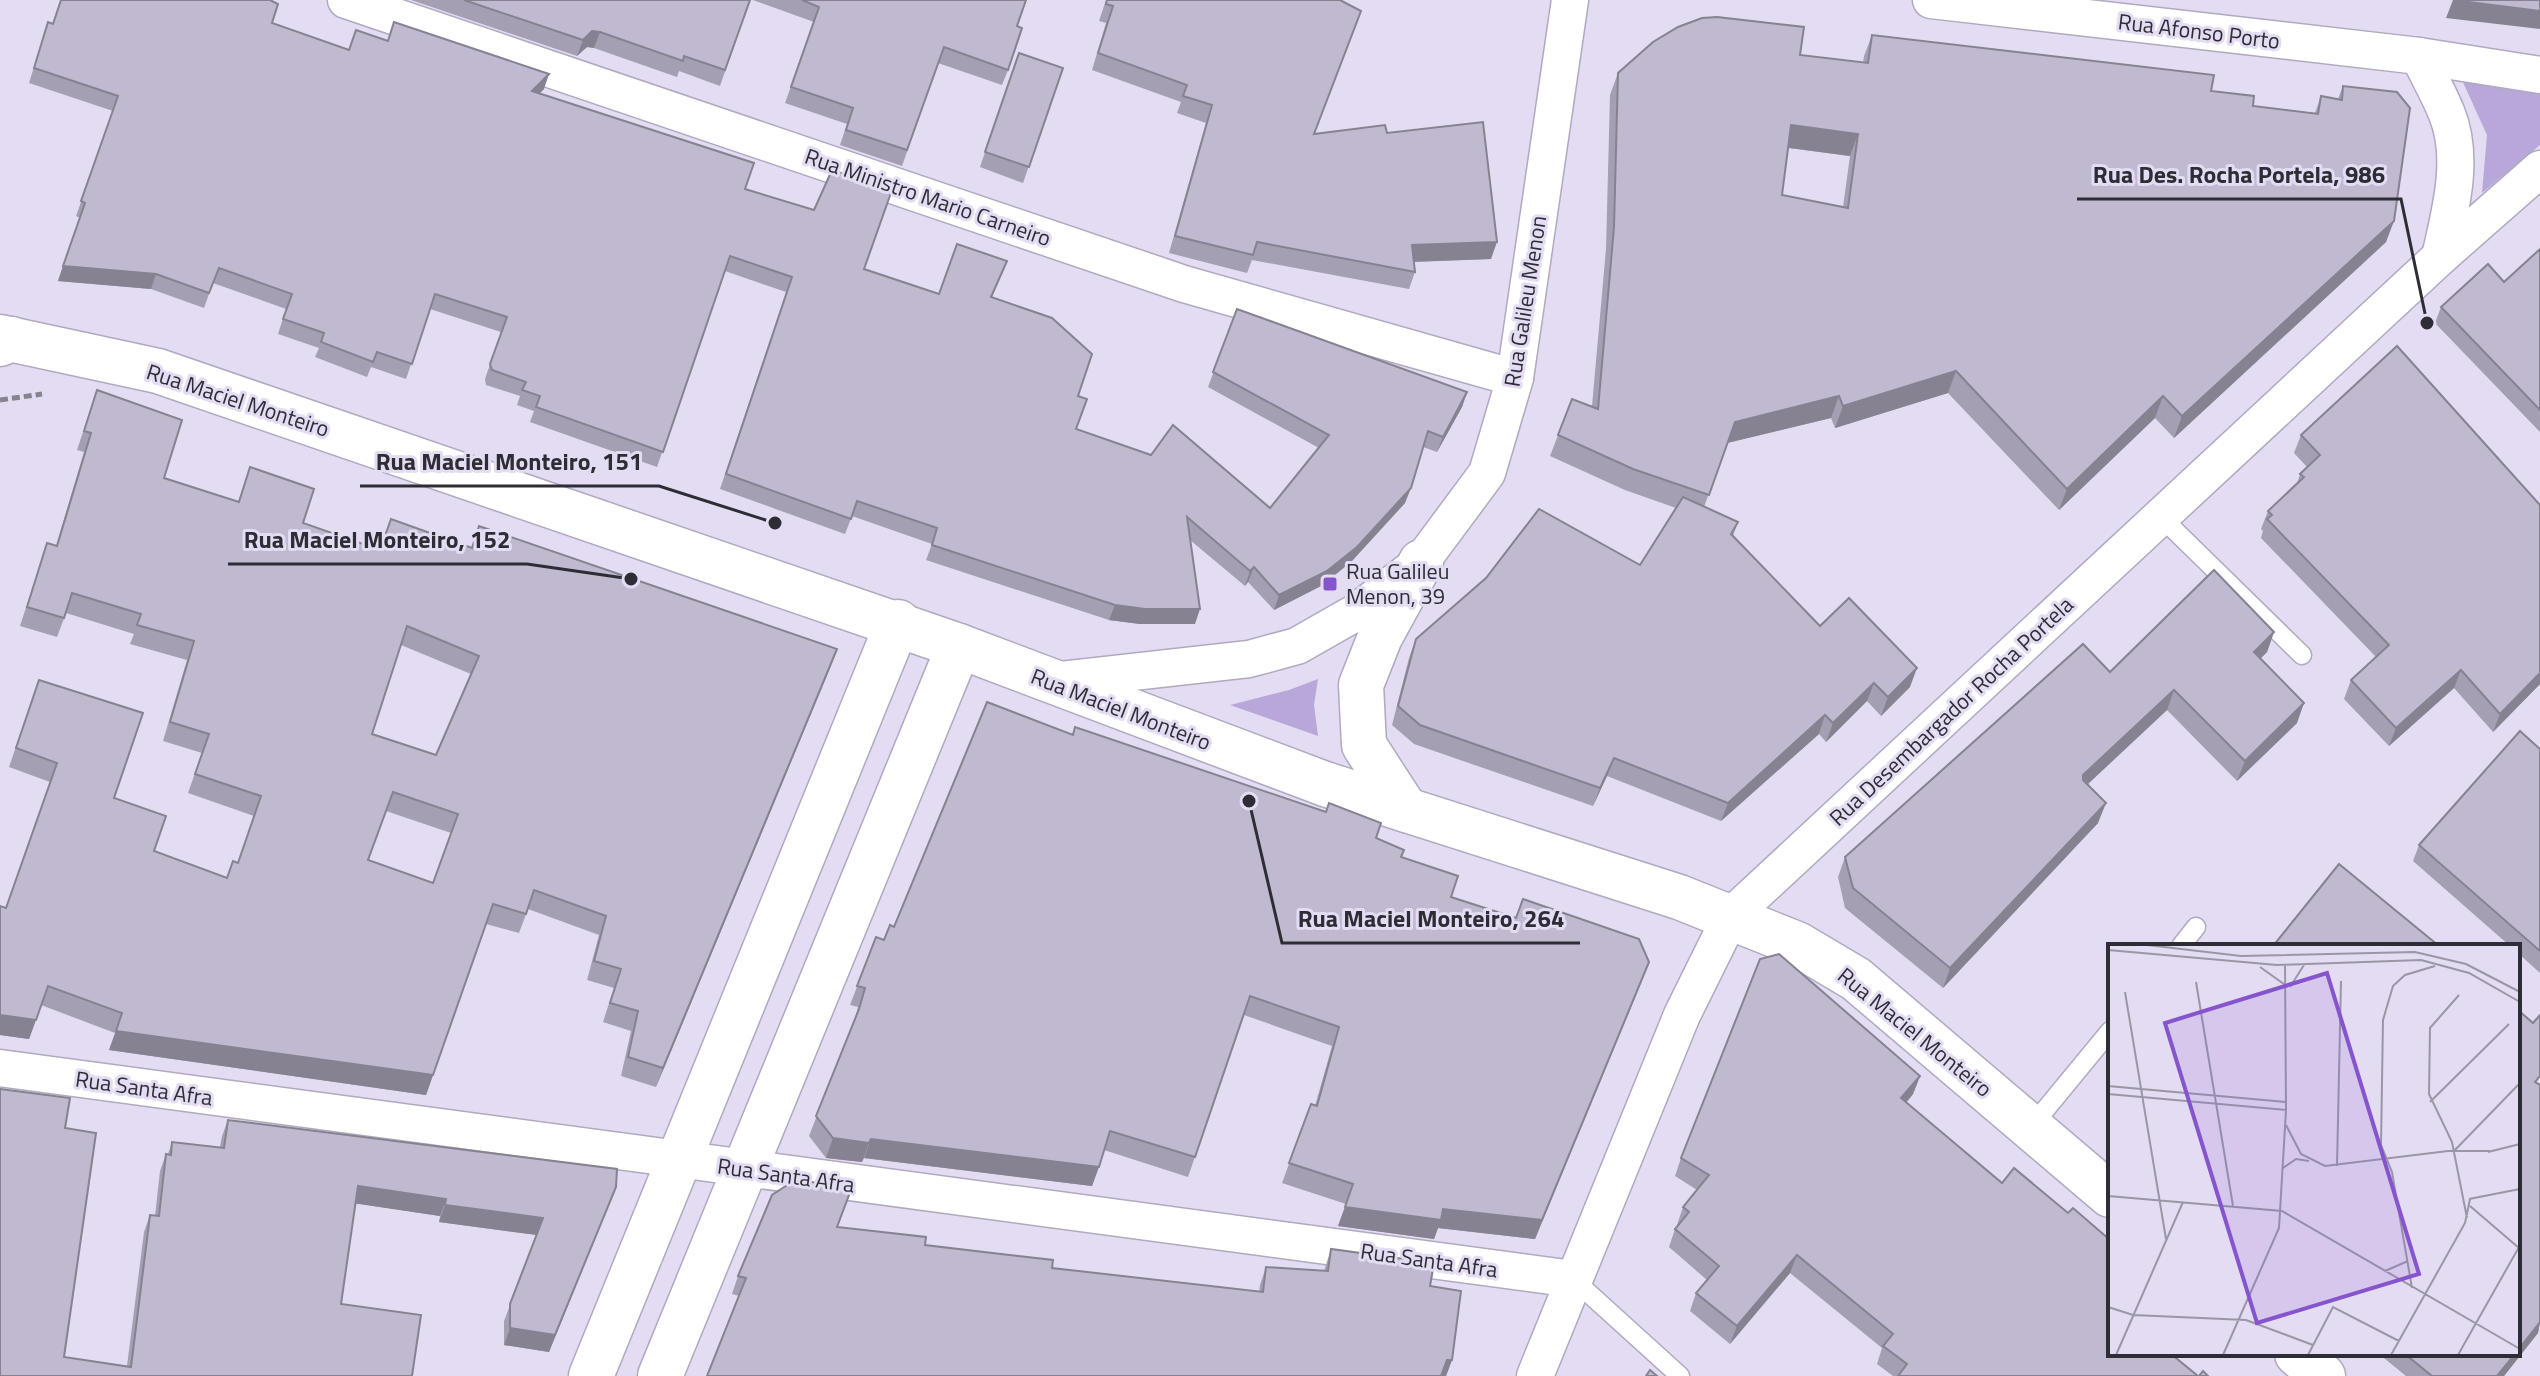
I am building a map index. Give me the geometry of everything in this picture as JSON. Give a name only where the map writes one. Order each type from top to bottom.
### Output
[{"type":"main road","name":"Rua Maciel Monteiro","points":[[3,333],[158,371],[898,622],[1257,760],[1731,916],[1797,944],[1856,979],[2108,1193]]},
{"type":"main road","points":[[1406,810],[1364,745],[1361,685],[1380,637],[1421,562]]},
{"type":"main road","points":[[591,1376],[898,622]]},
{"type":"main road","points":[[660,1376],[959,646]]},
{"type":"main road","points":[[2299,1356],[2323,1376]]},
{"type":"street","name":"Rua Ministro Mario Carneiro","points":[[346,0],[1184,284],[1515,378]]},
{"type":"street","name":"Rua Galileu Menon","points":[[1050,682],[1249,659],[1297,646],[1355,613],[1421,562],[1487,473],[1515,378],[1570,0]]},
{"type":"street","name":"Rua Afonso Porto","points":[[1931,0],[2419,56],[2540,75]]},
{"type":"street","points":[[2419,56],[2449,117],[2454,159],[2455,195],[2440,257]]},
{"type":"street","name":"Rua Desembargador Rocha Portela","points":[[1535,1376],[1682,1015],[1731,916],[2440,257],[2540,169]]},
{"type":"street","name":"Rua Santa Afra","points":[[0,1068],[1573,1279]]},
{"type":"lane","points":[[2160,516],[2302,655]]},
{"type":"lane","points":[[2183,944],[2196,927]]},
{"type":"lane","points":[[2031,1127],[2108,1033]]},
{"type":"lane","points":[[1573,1279],[1680,1376]]},
{"type":"shaded area","points":[[2462,80],[2540,91],[2540,145],[2482,193],[2487,135]]},
{"type":"shaded area","points":[[1318,679],[1314,705],[1318,736],[1230,705],[1289,690]]},
{"type":"building","points":[[61,0],[270,0],[278,4],[272,23],[349,50],[356,30],[388,41],[394,22],[549,74],[532,91],[754,163],[745,189],[814,210],[832,170],[892,190],[864,269],[939,294],[957,244],[1007,261],[991,297],[1052,318],[1092,354],[1078,396],[1087,399],[1076,429],[1151,455],[1173,425],[1270,508],[1329,435],[1213,372],[1237,309],[1467,392],[1443,437],[1428,431],[1411,488],[1357,547],[1327,571],[1279,595],[1254,567],[1250,571],[1187,517],[1200,609],[1145,609],[1115,605],[932,545],[937,528],[857,501],[851,519],[726,474],[792,277],[730,256],[663,452],[536,407],[540,396],[522,390],[526,382],[492,370],[490,364],[507,317],[435,294],[412,364],[377,352],[373,362],[321,342],[324,333],[283,319],[292,294],[219,268],[209,293],[156,274],[63,266],[85,203],[81,201],[118,96],[34,68],[48,22],[53,24]]},
{"type":"building","points":[[464,0],[750,0],[725,70],[684,56],[683,61],[600,32],[592,31],[583,40]]},
{"type":"building","points":[[802,0],[1026,0],[1017,26],[1022,28],[1008,70],[944,47],[907,150],[846,130],[853,108],[791,87],[819,7]]},
{"type":"building","points":[[1107,0],[1340,0],[1361,11],[1314,134],[1385,125],[1387,133],[1483,122],[1497,242],[1412,245],[1415,272],[1257,242],[1253,255],[1175,236],[1212,105],[1183,96],[1187,85],[1098,53],[1113,6],[1106,4]]},
{"type":"building","points":[[2453,0],[2540,0],[2540,11]]},
{"type":"building","points":[[1702,18],[1804,27],[1800,55],[1868,63],[1872,35],[2214,75],[2211,91],[2254,96],[2253,106],[2318,114],[2321,96],[2342,100],[2343,86],[2397,92],[2410,108],[2394,221],[2182,416],[2163,396],[2067,489],[1956,371],[1843,406],[1839,396],[1735,422],[1709,495],[1633,469],[1558,435],[1572,399],[1598,409],[1614,227],[1618,73],[1653,42],[1678,27]],"holes":[[[1791,125],[1858,134],[1848,208],[1782,195]]]},
{"type":"building","points":[[1019,53],[1063,68],[1029,167],[985,152]]},
{"type":"building","points":[[2540,249],[2540,410],[2441,307],[2488,264],[2504,282]]},
{"type":"building","points":[[2397,346],[2540,505],[2540,673],[2500,714],[2461,670],[2396,728],[2351,680],[2389,645],[2267,519],[2272,515],[2268,511],[2304,477],[2300,474],[2320,455],[2301,435]]},
{"type":"building","points":[[97,390],[182,420],[164,478],[239,502],[250,467],[314,489],[303,523],[380,550],[391,519],[472,548],[479,526],[837,649],[663,1068],[628,1057],[638,1011],[610,1003],[621,969],[594,961],[606,916],[534,890],[526,914],[493,904],[433,1075],[116,1031],[122,1013],[48,986],[36,1020],[0,1015],[0,906],[6,908],[57,763],[16,748],[39,680],[143,713],[114,798],[166,816],[154,851],[227,878],[233,861],[238,863],[261,796],[195,774],[209,734],[170,722],[194,641],[137,625],[141,614],[72,593],[64,618],[27,607],[47,543],[57,546],[91,433],[84,431]],"holes":[[[407,626],[479,656],[436,755],[372,734]],[[393,792],[458,814],[433,883],[368,860]]]},
{"type":"building","points":[[1683,497],[1738,522],[1731,534],[1820,626],[1849,598],[1917,668],[1888,697],[1874,683],[1833,723],[1825,715],[1728,803],[1614,758],[1600,788],[1420,725],[1398,706],[1416,639],[1486,578],[1539,509],[1640,565]]},
{"type":"building","points":[[2214,570],[2274,632],[2254,652],[2304,703],[2245,761],[2174,690],[2083,775],[2083,780],[2106,803],[1950,968],[1853,888],[1845,857],[2083,644],[2110,672]]},
{"type":"building","points":[[987,702],[1073,735],[1075,727],[1326,812],[1329,803],[1381,823],[1376,838],[1404,850],[1401,857],[1458,876],[1451,897],[1516,918],[1523,899],[1639,939],[1649,962],[1542,1220],[1443,1209],[1441,1220],[1345,1207],[1353,1184],[1289,1163],[1311,1104],[1317,1106],[1339,1027],[1250,996],[1195,1157],[1110,1131],[1099,1167],[871,1139],[869,1143],[833,1138],[816,1116],[859,1009],[865,988],[857,986],[876,937],[884,940],[890,925],[894,927]]},
{"type":"building","points":[[2520,731],[2540,749],[2540,951],[2419,845]]},
{"type":"building","points":[[2339,864],[2437,944],[2275,944]]},
{"type":"building","points":[[1779,954],[1920,1076],[1901,1098],[2002,1183],[2014,1168],[2068,1213],[2073,1208],[2108,1238],[2108,1356],[2173,1356],[2198,1376],[1898,1376],[1907,1364],[1883,1346],[1893,1334],[1797,1255],[1737,1326],[1696,1293],[1719,1266],[1675,1229],[1689,1212],[1683,1207],[1709,1175],[1681,1158],[1760,959]]},
{"type":"building","points":[[2520,1012],[2533,1023],[2540,1015],[2540,1076],[2535,1082],[2540,1085],[2540,1322],[2520,1347]]},
{"type":"building","points":[[0,1089],[70,1098],[65,1128],[96,1133],[64,1357],[131,1367],[150,1215],[159,1216],[166,1154],[171,1155],[172,1142],[224,1148],[228,1120],[617,1169],[616,1187],[555,1335],[510,1328],[510,1304],[543,1218],[445,1205],[446,1199],[358,1186],[341,1304],[421,1315],[412,1376],[0,1376]]},
{"type":"building","points":[[795,1180],[852,1187],[837,1227],[926,1237],[925,1245],[1053,1260],[1052,1268],[1263,1292],[1266,1267],[1328,1271],[1331,1249],[1434,1263],[1430,1286],[1461,1291],[1452,1360],[1447,1360],[1441,1376],[707,1376],[746,1278],[738,1276],[772,1195]]},
{"type":"building","points":[[2407,1356],[2513,1356],[2497,1376],[2432,1376]]},
{"type":"place","name":"Rua Des. Rocha Portela, 986","points":[[2427,323]]},
{"type":"place","name":"Rua Maciel Monteiro, 151","points":[[775,523]]},
{"type":"place","name":"Rua Maciel Monteiro, 152","points":[[631,579]]},
{"type":"place","name":"Rua Galileu Menon, 39","points":[[1330,584]]},
{"type":"place","name":"Rua Maciel Monteiro, 264","points":[[1249,801]]}]
